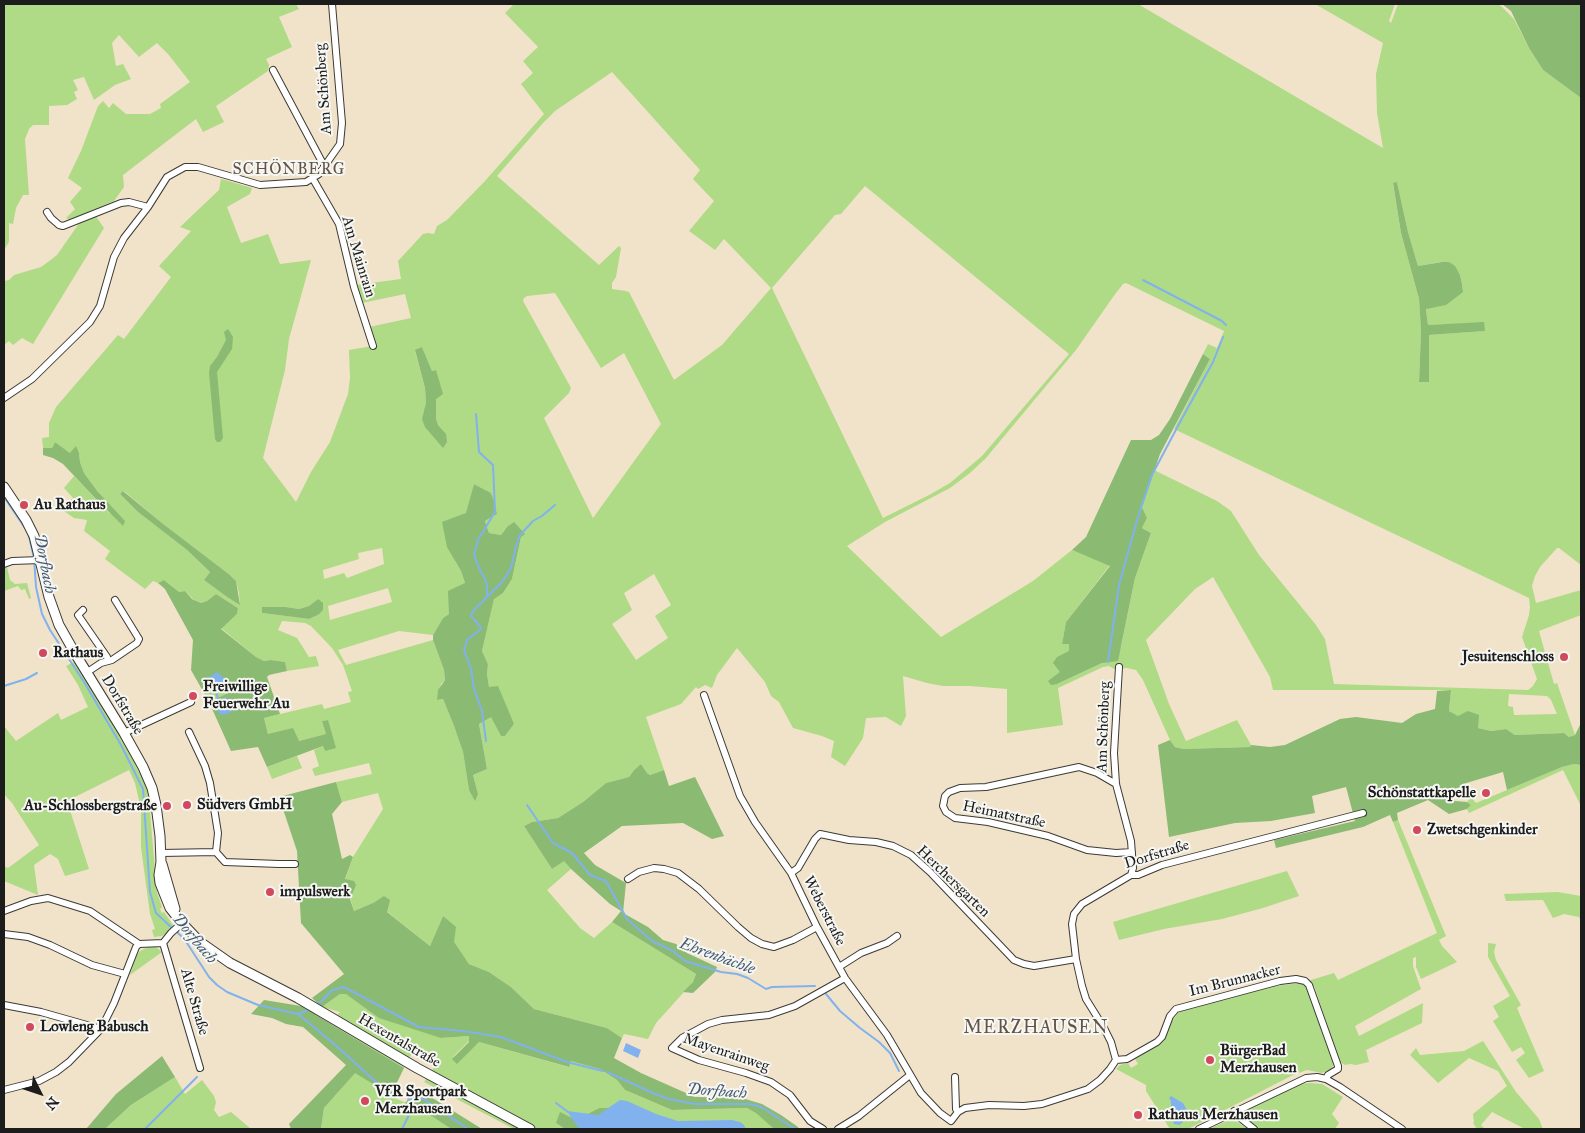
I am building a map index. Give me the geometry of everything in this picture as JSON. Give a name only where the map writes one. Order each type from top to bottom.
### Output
[{"type":"main road","name":"Dorfstraße","points":[[4,487],[26,520],[34,536],[54,615],[86,673],[124,733],[152,788],[156,805],[161,858],[179,922],[200,942],[230,963],[334,1018]]},
{"type":"main road","name":"Hexentalstraße","points":[[334,1018],[416,1068],[530,1129]]},
{"type":"street","name":"Am Schönberg","points":[[313,179],[326,165],[340,144],[342,123],[332,4]]},
{"type":"street","points":[[273,70],[322,162],[326,165]]},
{"type":"street","points":[[4,398],[32,379],[90,322],[100,306],[114,257],[124,238],[148,207],[167,177],[185,167],[198,167],[260,185],[295,184],[313,179]]},
{"type":"street","name":"Am Mainrain","points":[[313,179],[339,224],[354,287],[373,346]]},
{"type":"street","points":[[46,212],[59,225],[63,226],[121,203],[129,202],[148,207]]},
{"type":"street","points":[[4,564],[12,561],[39,560]]},
{"type":"street","points":[[86,673],[102,663],[112,660],[137,643],[139,639],[115,600]]},
{"type":"street","points":[[83,610],[78,615],[108,661]]},
{"type":"street","name":"Am Schönberg","points":[[1119,667],[1114,753],[1116,784],[1132,842],[1131,875]]},
{"type":"street","name":"Weberstraße","points":[[704,695],[740,796],[755,822],[791,873],[817,927],[845,978],[887,1035],[921,1093],[930,1104],[951,1121]]},
{"type":"street","points":[[124,733],[191,702]]},
{"type":"street","points":[[189,732],[204,762],[210,783],[218,833],[216,852],[225,862],[295,864]]},
{"type":"street","name":"Heimatstraße","points":[[1116,784],[1097,773],[1079,767],[986,787],[955,790],[945,796],[943,806],[946,812],[954,818],[988,822],[1048,836],[1087,850],[1116,853],[1132,852]]},
{"type":"street","name":"Dorfstraße","points":[[1116,1060],[1111,1042],[1086,999],[1076,959],[1072,924],[1074,914],[1082,904],[1131,875],[1162,865],[1363,813]]},
{"type":"street","name":"Herchersgarten","points":[[791,873],[798,868],[820,834],[893,846],[911,856],[930,872],[1014,960],[1034,966],[1076,959]]},
{"type":"street","points":[[161,858],[216,852]]},
{"type":"street","points":[[628,879],[639,872],[654,868],[678,873],[699,889],[751,938],[762,944],[774,947],[793,940],[817,927]]},
{"type":"street","points":[[4,911],[31,901],[48,898],[90,911],[139,944],[164,943],[179,922]]},
{"type":"street","points":[[4,934],[28,937],[92,965],[125,974]]},
{"type":"street","points":[[839,967],[861,953],[887,943],[897,936]]},
{"type":"street","name":"Alte Straße","points":[[164,943],[200,1068]]},
{"type":"street","points":[[4,1089],[40,1081],[56,1072],[69,1062],[100,1029],[114,1003],[133,952],[139,944]]},
{"type":"street","name":"Mayenrainweg","points":[[823,1129],[810,1121],[790,1095],[771,1082],[699,1060],[672,1048],[682,1038],[708,1024],[722,1020],[769,1015],[785,1010],[845,978]]},
{"type":"street","name":"Im Brunnacker","points":[[1116,1060],[1127,1059],[1157,1042],[1162,1037],[1170,1016],[1176,1009],[1280,981],[1296,979],[1305,981],[1309,985],[1338,1066],[1338,1069],[1328,1075],[1326,1079]]},
{"type":"street","points":[[4,1005],[41,1012],[100,1029]]},
{"type":"street","points":[[954,1129],[951,1121],[958,1112],[965,1108],[989,1105],[1024,1106],[1042,1104],[1088,1089],[1100,1080],[1116,1060]]},
{"type":"street","points":[[838,1129],[859,1116],[910,1075]]},
{"type":"street","points":[[955,1077],[956,1109],[958,1112]]},
{"type":"street","points":[[1199,1129],[1306,1078],[1326,1079],[1402,1129]]},
{"type":"street","points":[[1234,1111],[1238,1117],[1254,1129]]},
{"type":"green space","points":[[4,4],[296,4],[299,9],[279,17],[292,47],[266,59],[269,65],[268,71],[216,106],[224,122],[203,132],[196,119],[123,175],[124,187],[114,201],[70,220],[66,218],[75,209],[70,202],[82,188],[68,178],[81,151],[98,106],[103,101],[109,108],[113,103],[126,114],[150,114],[161,108],[160,104],[190,82],[157,43],[139,57],[119,35],[112,43],[116,66],[123,64],[131,79],[115,85],[94,100],[84,77],[73,80],[78,90],[74,92],[77,99],[67,105],[49,106],[49,125],[33,125],[29,129],[25,139],[29,195],[23,195],[16,208],[13,224],[9,223],[9,242],[4,250]]},
{"type":"green space","points":[[514,4],[1138,4],[1383,148],[1377,113],[1376,74],[1383,43],[1315,4],[1395,4],[1389,21],[1391,23],[1398,4],[1499,4],[1514,19],[1543,70],[1581,98],[1581,565],[1557,548],[1540,567],[1532,586],[1536,603],[1581,590],[1581,615],[1539,631],[1554,684],[1557,683],[1575,735],[1569,737],[1564,733],[1515,735],[1506,729],[1491,731],[1478,728],[1449,711],[1451,690],[1273,690],[1270,677],[1213,577],[1195,589],[1146,640],[1169,704],[1186,741],[1237,720],[1251,745],[1250,747],[1183,749],[1175,747],[1143,680],[1136,670],[1127,668],[1114,669],[1109,666],[1058,688],[1063,725],[1007,733],[1007,689],[943,686],[903,676],[906,716],[901,726],[886,717],[866,718],[863,738],[845,766],[831,757],[834,741],[793,728],[779,702],[771,696],[765,682],[737,648],[717,675],[712,688],[705,685],[698,689],[696,687],[681,704],[646,717],[664,770],[650,775],[641,764],[629,777],[606,783],[583,802],[558,818],[532,822],[524,826],[552,869],[564,860],[571,869],[547,890],[580,928],[594,938],[612,922],[696,974],[693,982],[656,1023],[648,1039],[624,1034],[622,1038],[607,1028],[534,1009],[511,987],[489,972],[469,964],[453,942],[443,916],[430,946],[375,902],[354,911],[345,880],[353,857],[383,809],[378,793],[342,802],[336,782],[372,774],[369,763],[315,776],[312,769],[319,766],[314,750],[323,746],[325,751],[327,734],[299,741],[268,734],[264,718],[322,704],[324,709],[351,702],[348,692],[352,691],[343,665],[332,648],[311,626],[305,623],[282,621],[278,630],[297,638],[309,657],[316,656],[319,666],[287,671],[285,662],[264,661],[256,657],[221,628],[237,614],[238,608],[216,594],[201,603],[193,599],[185,591],[179,592],[164,580],[158,583],[153,581],[145,589],[105,559],[110,551],[84,531],[87,520],[74,518],[61,509],[73,498],[64,488],[74,476],[111,515],[98,492],[84,473],[79,453],[70,453],[55,442],[52,448],[43,448],[42,438],[49,437],[49,423],[56,407],[118,335],[124,339],[171,277],[159,266],[191,231],[180,227],[219,190],[221,179],[225,180],[252,188],[250,194],[227,207],[241,243],[268,234],[280,264],[311,260],[289,339],[285,370],[263,458],[296,502],[311,472],[330,442],[348,394],[350,378],[349,350],[373,346],[369,327],[411,318],[405,294],[362,303],[356,285],[401,279],[398,261],[423,234],[434,234],[437,226],[447,220],[485,181],[544,114],[521,84],[533,73],[523,61],[538,47],[505,13]],"holes":[[[612,72],[700,170],[693,179],[714,201],[689,231],[715,250],[724,239],[771,288],[722,345],[674,380],[629,292],[612,289],[621,248],[619,246],[599,265],[497,176],[555,111]],[[1397,182],[1418,266],[1449,262],[1460,275],[1462,284],[1463,292],[1426,308],[1428,325],[1484,323],[1484,331],[1429,335],[1428,382],[1419,382],[1421,331],[1419,299],[1401,233],[1393,184]],[[865,186],[1069,354],[982,456],[950,483],[883,518],[772,288],[835,215],[841,214]],[[1126,283],[1224,331],[1217,348],[1208,344],[1203,354],[1210,359],[1174,429],[1529,598],[1529,615],[1522,637],[1537,679],[1533,686],[1528,690],[1334,684],[1325,639],[1316,625],[1259,555],[1231,511],[1217,501],[1154,470],[1142,507],[1147,518],[1142,528],[1151,533],[1135,578],[1121,647],[1102,663],[1057,684],[1069,651],[1069,644],[1062,644],[1066,622],[1110,565],[1072,550],[1033,581],[941,637],[847,546],[885,522],[950,488],[970,473],[986,458],[1076,350],[1113,297],[1123,284]],[[555,293],[601,368],[624,353],[661,424],[593,518],[544,418],[569,393],[571,388],[523,301],[527,296]],[[422,347],[432,371],[436,370],[436,418],[438,424],[425,409],[425,388],[415,351]],[[474,484],[491,493],[495,503],[497,514],[485,521],[489,533],[501,535],[507,527],[521,537],[512,579],[503,593],[494,598],[482,651],[488,664],[489,687],[514,724],[505,736],[501,736],[491,716],[479,724],[487,769],[473,775],[478,794],[469,790],[463,752],[443,699],[438,700],[441,684],[445,680],[444,670],[433,640],[346,665],[338,650],[399,631],[433,635],[443,618],[449,614],[449,604],[465,583],[455,561]],[[124,491],[230,575],[236,581],[240,604],[204,580],[210,572],[187,550],[138,512],[120,494]],[[382,548],[384,564],[347,578],[344,573],[324,579],[323,570],[359,559],[358,553]],[[654,574],[671,605],[655,616],[668,638],[636,660],[612,624],[632,610],[624,593]],[[388,588],[392,602],[330,620],[328,606]],[[318,599],[318,615],[309,619],[262,613],[286,607],[299,609],[309,606]],[[1509,694],[1547,696],[1551,700],[1557,714],[1514,715],[1513,707],[1508,706]],[[328,720],[327,733],[322,721]]]},
{"type":"green space","points":[[1502,4],[1581,4],[1581,98],[1543,70],[1529,48],[1511,11]]},
{"type":"green space","points":[[1397,182],[1418,266],[1449,262],[1455,266],[1462,284],[1463,292],[1446,305],[1426,309],[1428,325],[1484,322],[1485,331],[1429,335],[1429,382],[1419,382],[1421,331],[1419,299],[1401,233],[1393,183]]},
{"type":"green space","points":[[95,215],[104,228],[33,344],[22,338],[13,345],[9,341],[4,345],[4,281],[9,280],[14,275],[41,267],[48,262],[57,255],[80,222]]},
{"type":"green space","points":[[228,329],[233,337],[232,349],[217,372],[223,438],[220,442],[217,442],[215,439],[209,373],[210,366],[226,340],[224,332]]},
{"type":"green space","points":[[422,347],[432,371],[436,370],[443,394],[436,399],[436,418],[438,425],[446,434],[447,442],[443,448],[425,427],[422,419],[426,403],[425,388],[415,350]]},
{"type":"green space","points":[[1203,354],[1210,359],[1160,454],[1142,507],[1147,518],[1142,528],[1151,533],[1135,578],[1118,661],[1102,663],[1051,685],[1048,681],[1060,672],[1053,663],[1057,657],[1069,651],[1069,644],[1062,644],[1066,622],[1110,566],[1072,550],[1086,537],[1131,440],[1151,440],[1159,435],[1170,419]]},
{"type":"green space","points":[[55,442],[70,453],[76,446],[84,473],[98,492],[125,521],[123,526],[63,464],[43,455],[43,448],[52,448]]},
{"type":"green space","points":[[474,484],[491,493],[495,503],[497,514],[485,521],[489,533],[501,535],[514,522],[525,534],[521,537],[512,579],[503,593],[494,599],[482,651],[488,664],[489,687],[498,686],[514,724],[505,736],[501,736],[491,717],[479,724],[487,769],[473,775],[478,794],[475,801],[469,790],[463,752],[454,726],[443,699],[437,700],[438,690],[445,680],[444,670],[433,640],[433,635],[443,618],[449,614],[448,591],[465,583],[461,571],[447,547],[442,522],[466,513]]},
{"type":"green space","points":[[123,491],[230,575],[236,581],[240,605],[204,580],[210,572],[187,550],[138,512],[120,494]]},
{"type":"green space","points":[[7,567],[10,580],[15,584],[27,583],[31,598],[29,599],[25,589],[21,590],[18,586],[4,591],[4,569]]},
{"type":"green space","points":[[164,580],[179,592],[185,591],[192,599],[201,603],[216,594],[238,608],[237,614],[221,629],[256,657],[264,661],[285,662],[287,671],[267,677],[280,714],[264,718],[268,734],[293,728],[299,741],[326,734],[322,721],[328,720],[336,748],[325,751],[323,746],[267,767],[258,747],[231,751],[209,702],[228,693],[224,679],[208,685],[210,688],[204,693],[191,670],[193,640],[165,589],[158,583]]},
{"type":"green space","points":[[318,599],[323,603],[323,610],[318,615],[309,619],[262,613],[262,607],[299,609],[309,606]]},
{"type":"green space","points":[[74,662],[120,735],[147,790],[157,892],[162,907],[160,909],[173,925],[162,936],[154,937],[152,930],[155,929],[150,914],[141,847],[141,809],[135,783],[129,770],[67,801],[89,869],[65,876],[58,859],[50,854],[34,865],[38,895],[4,881],[4,866],[8,868],[39,845],[12,803],[4,794],[4,726],[16,741],[58,713],[61,720],[88,707],[78,685],[66,666]]},
{"type":"green space","points":[[225,684],[228,693],[209,702],[204,693],[210,688],[223,688]]},
{"type":"green space","points":[[1451,690],[1449,711],[1458,716],[1468,711],[1479,715],[1478,728],[1491,731],[1506,729],[1515,735],[1564,733],[1569,737],[1575,735],[1581,723],[1581,765],[1574,764],[1562,767],[1507,790],[1503,772],[1463,784],[1461,787],[1450,790],[1450,797],[1455,801],[1467,802],[1471,805],[1467,809],[1449,814],[1428,800],[1397,813],[1398,820],[1393,822],[1390,815],[1363,827],[1276,848],[1274,840],[1355,821],[1346,787],[1312,796],[1315,813],[1271,821],[1235,823],[1169,837],[1158,745],[1170,740],[1175,747],[1183,749],[1285,745],[1340,719],[1356,717],[1402,723],[1416,714],[1435,709],[1437,691]]},
{"type":"green space","points":[[297,756],[302,768],[272,779],[267,767]]},
{"type":"green space","points":[[641,764],[650,775],[664,770],[669,786],[695,777],[724,836],[712,839],[683,823],[622,826],[584,853],[595,865],[626,883],[623,913],[648,927],[663,940],[676,944],[687,953],[717,967],[715,972],[693,993],[683,992],[693,982],[696,974],[612,922],[621,911],[610,904],[564,861],[552,869],[524,826],[532,822],[558,818],[583,802],[606,783],[629,777]]},
{"type":"green space","points":[[1574,764],[1581,765],[1581,806],[1563,770],[1469,813],[1467,809],[1471,805],[1467,802],[1471,797],[1476,803],[1562,767]]},
{"type":"green space","points":[[336,782],[342,802],[332,814],[342,859],[350,855],[353,857],[345,879],[354,881],[356,885],[350,899],[354,911],[384,896],[390,900],[387,912],[430,946],[443,916],[456,927],[454,942],[469,964],[489,972],[511,987],[534,1009],[607,1028],[622,1038],[614,1058],[641,1073],[695,1097],[742,1098],[762,1104],[781,1115],[799,1129],[774,1129],[756,1113],[747,1108],[672,1110],[625,1090],[617,1080],[600,1069],[571,1061],[569,1067],[479,1042],[457,1064],[452,1059],[469,1042],[469,1036],[441,1038],[379,1018],[346,994],[340,994],[322,1007],[312,998],[344,974],[301,923],[297,851],[279,797]]},
{"type":"green space","points":[[1398,820],[1446,936],[1439,940],[1457,962],[1421,979],[1416,967],[1416,957],[1413,958],[1413,966],[1421,989],[1355,1026],[1359,1036],[1423,1003],[1422,1023],[1366,1050],[1369,1062],[1345,1065],[1340,1062],[1314,986],[1307,988],[1334,1064],[1331,1069],[1322,1073],[1307,1070],[1293,1075],[1188,1129],[1170,1129],[1146,1091],[1146,1085],[1116,1069],[1120,1065],[1128,1063],[1131,1068],[1138,1064],[1135,1059],[1164,1041],[1172,1021],[1178,1013],[1187,1008],[1274,986],[1301,983],[1334,973],[1338,980],[1437,933],[1393,822]]},
{"type":"green space","points":[[1287,871],[1299,896],[1222,919],[1164,929],[1119,940],[1113,922]]},
{"type":"green space","points":[[1558,892],[1581,896],[1581,922],[1579,917],[1564,914],[1553,918],[1543,900],[1506,901],[1504,894]]},
{"type":"green space","points":[[1488,943],[1496,944],[1494,952],[1496,960],[1521,1005],[1517,1008],[1544,1071],[1529,1078],[1516,1060],[1525,1053],[1521,1047],[1512,1052],[1493,1021],[1499,1017],[1493,1006],[1510,996],[1488,957]]},
{"type":"green space","points":[[148,947],[156,947],[162,952],[130,975],[137,955]]},
{"type":"green space","points":[[340,994],[346,994],[441,1038],[469,1036],[469,1041],[452,1058],[479,1042],[568,1067],[571,1060],[600,1069],[617,1080],[625,1090],[672,1110],[747,1108],[756,1112],[774,1129],[601,1129],[599,1108],[576,1120],[556,1123],[565,1129],[514,1129],[424,1082],[435,1066],[412,1053],[404,1068],[330,1023],[340,1012],[322,1007]]},
{"type":"green space","points":[[264,1000],[307,1007],[316,1015],[404,1068],[391,1095],[355,1073],[324,1108],[321,1129],[291,1129],[289,1124],[346,1065],[303,1027],[251,1014]]},
{"type":"green space","points":[[1483,1041],[1516,1092],[1539,1119],[1543,1129],[1525,1129],[1492,1112],[1481,1125],[1485,1129],[1477,1129],[1473,1123],[1473,1114],[1507,1086],[1498,1071],[1469,1058],[1438,1083],[1410,1055],[1416,1048],[1420,1055],[1464,1051]]},
{"type":"green space","points":[[162,1056],[175,1077],[131,1105],[105,1129],[86,1129],[116,1094]]},
{"type":"green space","name":"VfR Sportpark Merzhausen","points":[[355,1072],[397,1099],[424,1111],[451,1129],[321,1129],[324,1108]]},
{"type":"green space","points":[[175,1077],[185,1094],[202,1080],[214,1096],[216,1102],[214,1110],[219,1117],[231,1112],[251,1129],[105,1129],[131,1105]]},
{"type":"green space","points":[[1297,1084],[1322,1084],[1343,1097],[1332,1114],[1339,1123],[1335,1129],[1258,1129],[1245,1119],[1241,1111]]},
{"type":"green space","points":[[418,1089],[482,1129],[451,1129],[424,1111],[405,1103]]},
{"type":"green space","points":[[599,1108],[623,1108],[588,1129],[565,1129],[556,1123],[560,1112],[576,1120]]},
{"type":"green space","points":[[1229,1120],[1236,1121],[1248,1129],[1209,1129]]},
{"type":"water","points":[[217,672],[224,678],[225,684],[223,688],[215,690],[211,689],[208,685],[208,678]]},
{"type":"water","points":[[225,697],[233,703],[233,709],[224,715],[220,714],[217,710],[216,703]]},
{"type":"water","points":[[626,1043],[641,1050],[638,1058],[623,1051]]},
{"type":"water","points":[[1171,1096],[1183,1103],[1187,1110],[1188,1116],[1180,1125],[1174,1124],[1171,1116],[1171,1101],[1169,1098]]},
{"type":"water","points":[[620,1100],[678,1121],[732,1120],[740,1122],[746,1129],[581,1129],[567,1111],[598,1115]]},
{"type":"waterway","points":[[1143,280],[1222,321],[1226,325]]},
{"type":"waterway","points":[[1108,662],[1119,585],[1152,475],[1213,362],[1223,337]]},
{"type":"waterway","name":"Ehrenbächle","points":[[476,414],[479,452],[493,465],[495,512],[478,540],[474,555],[487,586],[487,597],[473,611],[471,616],[481,629],[467,640],[464,650],[482,711],[486,741]]},
{"type":"waterway","name":"Dorfbach","points":[[4,497],[25,528]]},
{"type":"waterway","points":[[487,597],[502,582],[511,568],[520,535],[533,521],[555,505]]},
{"type":"waterway","name":"Dorfbach","points":[[28,532],[34,558],[36,587],[42,614],[121,745],[143,789],[150,892],[156,913],[172,928]]},
{"type":"waterway","points":[[4,686],[26,679],[37,673]]},
{"type":"waterway","points":[[215,690],[219,701]]},
{"type":"waterway","name":"Ehrenbächle","points":[[527,805],[553,843],[572,853],[590,875],[606,881],[627,919],[652,941],[673,951],[685,961],[721,972],[737,974],[748,978],[766,989],[772,987],[815,986]]},
{"type":"waterway","name":"Dorfbach","points":[[176,931],[185,940],[209,977],[227,992],[258,1005],[298,1014],[310,1009]]},
{"type":"waterway","name":"Dorfbach","points":[[316,1005],[332,990],[344,987],[419,1027],[501,1037],[567,1062],[603,1071]]},
{"type":"waterway","name":"Ehrenbächle","points":[[826,994],[840,1011],[890,1053],[899,1071]]},
{"type":"waterway","points":[[298,1014],[394,1096]]},
{"type":"waterway","name":"Dorfbach","points":[[607,1072],[669,1099],[695,1104],[755,1105],[763,1108],[795,1129]]},
{"type":"waterway","points":[[145,1129],[197,1077]]},
{"type":"waterway","points":[[408,1099],[424,1099]]},
{"type":"waterway","points":[[425,1100],[468,1129]]},
{"type":"waterway","name":"Dorfbach","points":[[556,1103],[568,1112]]},
{"type":"waterway","points":[[402,1129],[409,1115]]},
{"type":"place","name":"Au Rathaus","points":[[24,505]]},
{"type":"place","name":"Rathaus","points":[[43,653]]},
{"type":"place","name":"Jesuitenschloss","points":[[1564,657]]},
{"type":"place","name":"Freiwillige Feuerwehr Au","points":[[193,696]]},
{"type":"place","name":"Schönstattkapelle","points":[[1486,793]]},
{"type":"place","name":"Südvers GmbH","points":[[187,805]]},
{"type":"place","name":"Au-Schlossbergstraße","points":[[167,806]]},
{"type":"place","name":"Zwetschgenkinder","points":[[1417,830]]},
{"type":"place","name":"impulswerk","points":[[270,892]]},
{"type":"place","name":"Lowleng Babusch","points":[[30,1027]]},
{"type":"place","name":"BürgerBad Merzhausen","points":[[1210,1060]]},
{"type":"place","name":"VfR Sportpark Merzhausen","points":[[365,1101]]},
{"type":"place","name":"Rathaus Merzhausen","points":[[1138,1115]]},
{"type":"district","name":"SCHÖNBERG","points":[[289,170]]},
{"type":"district","name":"MERZHAUSEN","points":[[1036,1029]]}]
